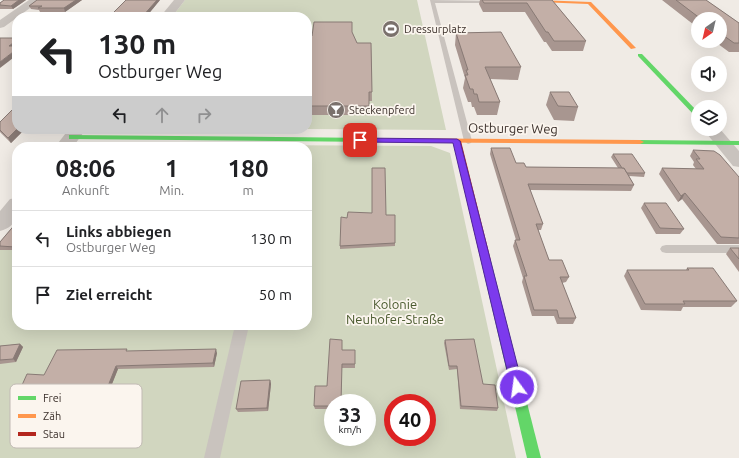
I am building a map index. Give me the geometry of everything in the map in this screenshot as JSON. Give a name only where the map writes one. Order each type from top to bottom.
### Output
[{"type":"street","points":[[19,12],[36,0]]},
{"type":"street","points":[[170,12],[180,0]]},
{"type":"street","points":[[535,1],[589,3],[691,109]]},
{"type":"street","points":[[0,25],[12,17]]},
{"type":"street","points":[[721,136],[731,143],[739,162]]},
{"type":"street","name":"Ostburger Weg","points":[[71,138],[240,142]]},
{"type":"street","points":[[457,141],[534,458]]},
{"type":"street","name":"Ostburger Weg","points":[[312,143],[468,141],[731,143]]},
{"type":"street","points":[[0,224],[12,210]]},
{"type":"lane","points":[[468,141],[432,1],[504,1]]},
{"type":"lane","points":[[666,249],[739,249]]},
{"type":"lane","points":[[212,458],[241,330]]},
{"type":"green space","points":[[185,0],[417,0],[446,130],[312,129],[312,12],[176,12]]},
{"type":"green space","name":"Kolonie Neuhofer-Straße","points":[[312,145],[431,146],[450,153],[516,458],[0,458],[0,246],[12,231],[12,330],[312,330]]},
{"type":"building","points":[[4,0],[19,0],[11,6],[0,5],[0,3]]},
{"type":"building","points":[[37,0],[76,0],[64,8],[38,8],[42,6],[29,6]]},
{"type":"building","points":[[126,0],[157,0],[146,12],[114,12]]},
{"type":"building","points":[[482,0],[552,0],[586,41],[554,41],[548,32],[546,32],[527,3],[484,3]]},
{"type":"building","points":[[676,0],[706,0],[723,12],[692,12]]},
{"type":"building","points":[[727,15],[739,23],[739,43],[734,43],[727,38]]},
{"type":"building","points":[[314,22],[352,22],[352,32],[357,43],[371,43],[372,92],[369,92],[369,106],[312,106],[312,36]]},
{"type":"building","points":[[501,32],[521,67],[485,67],[500,102],[479,102],[477,94],[474,94],[473,89],[470,89],[465,75],[468,75],[466,70],[468,70],[456,33]]},
{"type":"building","points":[[0,38],[12,38],[12,44],[9,46],[12,46],[12,53],[0,62]]},
{"type":"building","points":[[550,92],[569,92],[578,107],[558,106]]},
{"type":"building","points":[[12,110],[12,134],[8,138],[0,130],[0,122]]},
{"type":"building","points":[[491,148],[510,148],[516,163],[524,163],[526,167],[624,168],[634,185],[528,184],[543,224],[536,224],[549,260],[562,260],[569,277],[560,277],[576,318],[559,318],[557,310],[534,310],[524,276],[527,276],[515,240],[520,240]]},
{"type":"building","points":[[693,150],[714,151],[720,155],[739,177],[739,238],[721,237],[685,193],[681,196],[662,168],[704,169],[696,159],[700,159]]},
{"type":"building","points":[[613,154],[632,154],[645,173],[627,173]]},
{"type":"building","points":[[372,168],[385,168],[386,215],[395,215],[395,243],[340,246],[341,217],[347,218],[348,212],[372,213]]},
{"type":"building","points":[[644,203],[666,203],[684,229],[660,228]]},
{"type":"building","points":[[12,228],[12,247],[0,246],[0,242]]},
{"type":"building","points":[[730,248],[739,248],[739,259]]},
{"type":"building","points":[[687,268],[713,268],[737,301],[683,301],[685,304],[645,304],[627,270],[689,270]]},
{"type":"building","points":[[330,339],[342,340],[342,350],[355,350],[355,364],[342,364],[341,394],[324,394],[324,406],[314,406],[315,386],[327,386]]},
{"type":"building","points":[[474,339],[483,384],[495,385],[498,408],[461,406],[457,366],[449,366],[445,340]]},
{"type":"building","points":[[20,344],[13,359],[0,360],[0,346]]},
{"type":"building","points":[[127,349],[126,351],[216,349],[213,363],[116,366],[109,384],[22,384],[27,374],[44,375],[57,350]]},
{"type":"building","points":[[270,380],[267,408],[236,409],[241,381]]},
{"type":"traffic: fast","points":[[640,55],[691,109]]},
{"type":"traffic: fast","points":[[72,137],[374,140]]},
{"type":"traffic: fast","points":[[640,142],[739,143]]},
{"type":"traffic: fast","points":[[486,261],[534,458]]},
{"type":"traffic: slow","points":[[538,1],[589,3],[633,48]]},
{"type":"traffic: slow","points":[[374,140],[640,142]]},
{"type":"traffic: jam","points":[[457,141],[486,261]]},
{"type":"place","name":"Dressurplatz","points":[[391,29]]},
{"type":"place","name":"Steckenpferd","points":[[336,110]]},
{"type":"route","points":[[360,140],[457,141],[517,387]]}]
